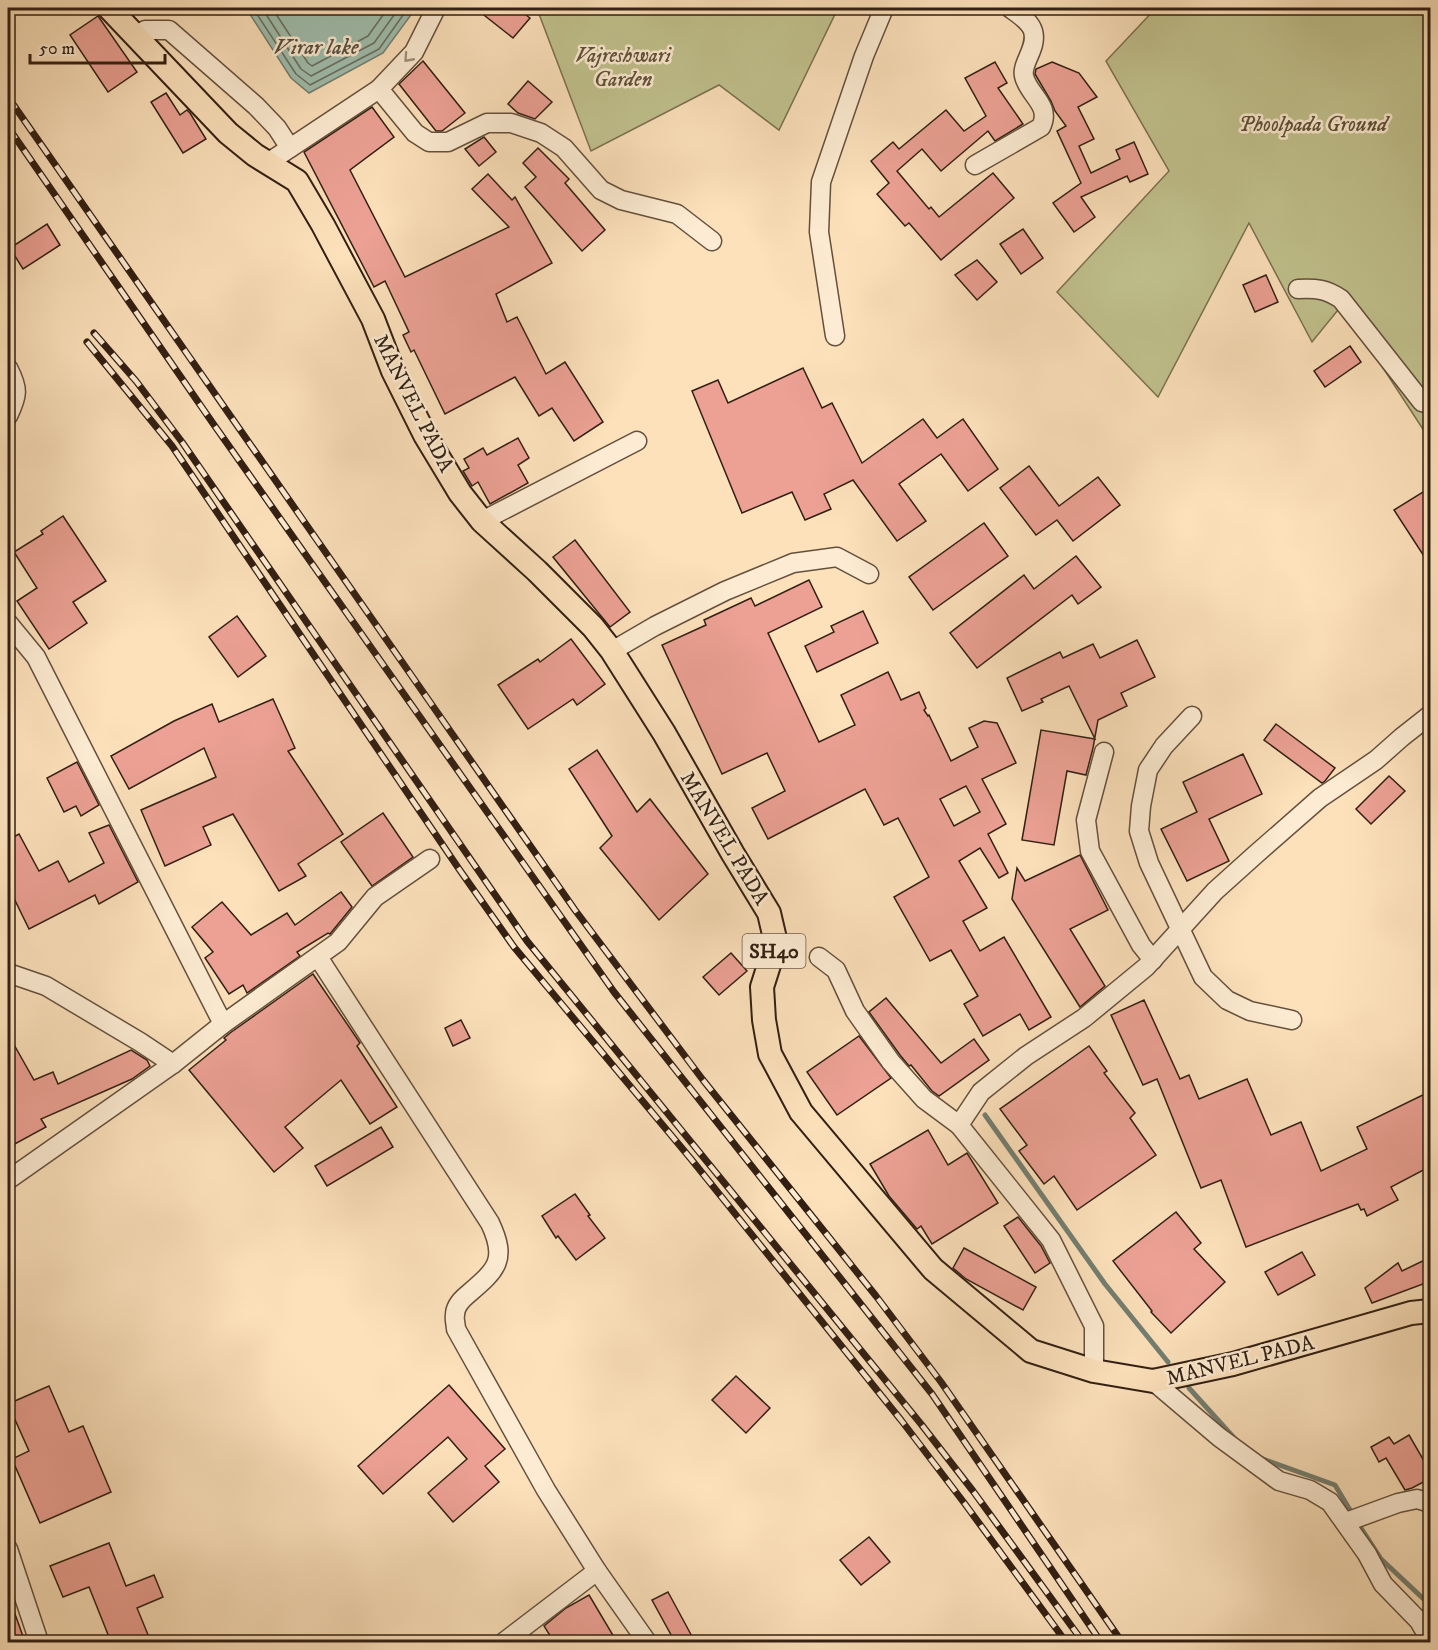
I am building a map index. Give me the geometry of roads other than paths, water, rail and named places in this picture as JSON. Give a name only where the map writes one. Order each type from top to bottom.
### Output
[{"type":"main road","points":[[109,8],[228,133],[255,155],[269,162]]},
{"type":"main road","name":"MANVEL PADA","points":[[269,162],[297,181],[323,225],[373,320],[393,371],[425,435],[460,493],[482,521],[537,571],[593,627],[612,651],[664,734],[769,913],[776,943],[762,987],[770,1054],[801,1112],[933,1269],[1031,1351],[1094,1371],[1153,1382],[1233,1365],[1412,1313],[1431,1311]]},
{"type":"street","points":[[269,162],[379,89],[414,51],[436,8]]},
{"type":"street","points":[[836,336],[819,232],[821,182],[864,56],[884,8]]},
{"type":"street","points":[[975,165],[1041,127],[1045,119],[1042,108],[1025,82],[1023,73],[1034,41],[1032,28],[1010,8]]},
{"type":"street","points":[[135,37],[145,30],[169,30],[256,106],[277,128],[290,148]]},
{"type":"street","points":[[379,89],[415,133],[429,142],[448,142],[487,123],[511,123],[541,133],[564,148],[601,190],[621,200],[677,214],[712,241]]},
{"type":"street","points":[[1298,289],[1317,287],[1341,299],[1422,402],[1431,404]]},
{"type":"street","points":[[8,368],[15,382],[8,416]]},
{"type":"street","points":[[482,521],[637,441]]},
{"type":"street","points":[[612,651],[655,626],[725,591],[793,563],[837,556],[869,574]]},
{"type":"street","points":[[8,623],[36,657],[223,1024]]},
{"type":"street","points":[[959,1125],[981,1092],[1026,1056],[1084,1018],[1153,960],[1215,891],[1320,798],[1376,760],[1431,715]]},
{"type":"street","points":[[1192,716],[1164,746],[1148,770],[1139,831],[1149,863],[1203,977],[1227,1000],[1250,1011],[1292,1020]]},
{"type":"street","points":[[1104,752],[1086,820],[1090,851],[1141,945],[1153,960]]},
{"type":"street","points":[[8,1180],[173,1064],[223,1024],[338,942],[375,897],[430,859]]},
{"type":"street","points":[[318,957],[490,1223],[499,1243],[498,1263],[487,1278],[460,1301],[454,1314],[456,1329],[546,1490],[597,1571],[647,1642]]},
{"type":"street","points":[[819,957],[837,970],[855,1011],[891,1062],[924,1099],[959,1125],[1051,1240],[1094,1326],[1094,1371]]},
{"type":"street","points":[[8,975],[46,986],[173,1064]]},
{"type":"street","points":[[1153,1382],[1219,1437],[1279,1481],[1310,1490],[1330,1502],[1346,1522],[1383,1584],[1419,1622],[1431,1640]]},
{"type":"street","points":[[1346,1522],[1398,1503],[1417,1499],[1431,1503]]},
{"type":"street","points":[[8,1549],[39,1642]]},
{"type":"street","points":[[504,1642],[597,1571]]},
{"type":"water","name":"Virar lake","points":[[246,8],[416,8],[383,53],[309,93],[291,78]]},
{"type":"waterway","points":[[985,1115],[1105,1284],[1168,1362]]},
{"type":"waterway","points":[[1189,1388],[1236,1440]]},
{"type":"waterway","points":[[1260,1458],[1335,1485],[1350,1510]]},
{"type":"waterway","points":[[1361,1528],[1381,1559],[1430,1605]]},
{"type":"railway","points":[[8,97],[575,910],[703,1080],[876,1296],[941,1382],[1122,1642]]},
{"type":"railway","points":[[8,127],[212,422],[614,992],[932,1394],[1101,1642]]},
{"type":"railway","points":[[94,333],[136,381],[182,442],[527,941],[921,1424],[1083,1642]]},
{"type":"railway","points":[[87,342],[172,446],[514,947],[691,1159],[901,1420],[1066,1642]]},
{"type":"park label","name":"Vajreshwari Garden","points":[[623,67]]},
{"type":"park label","name":"Phoolpada Ground","points":[[1313,124]]}]
